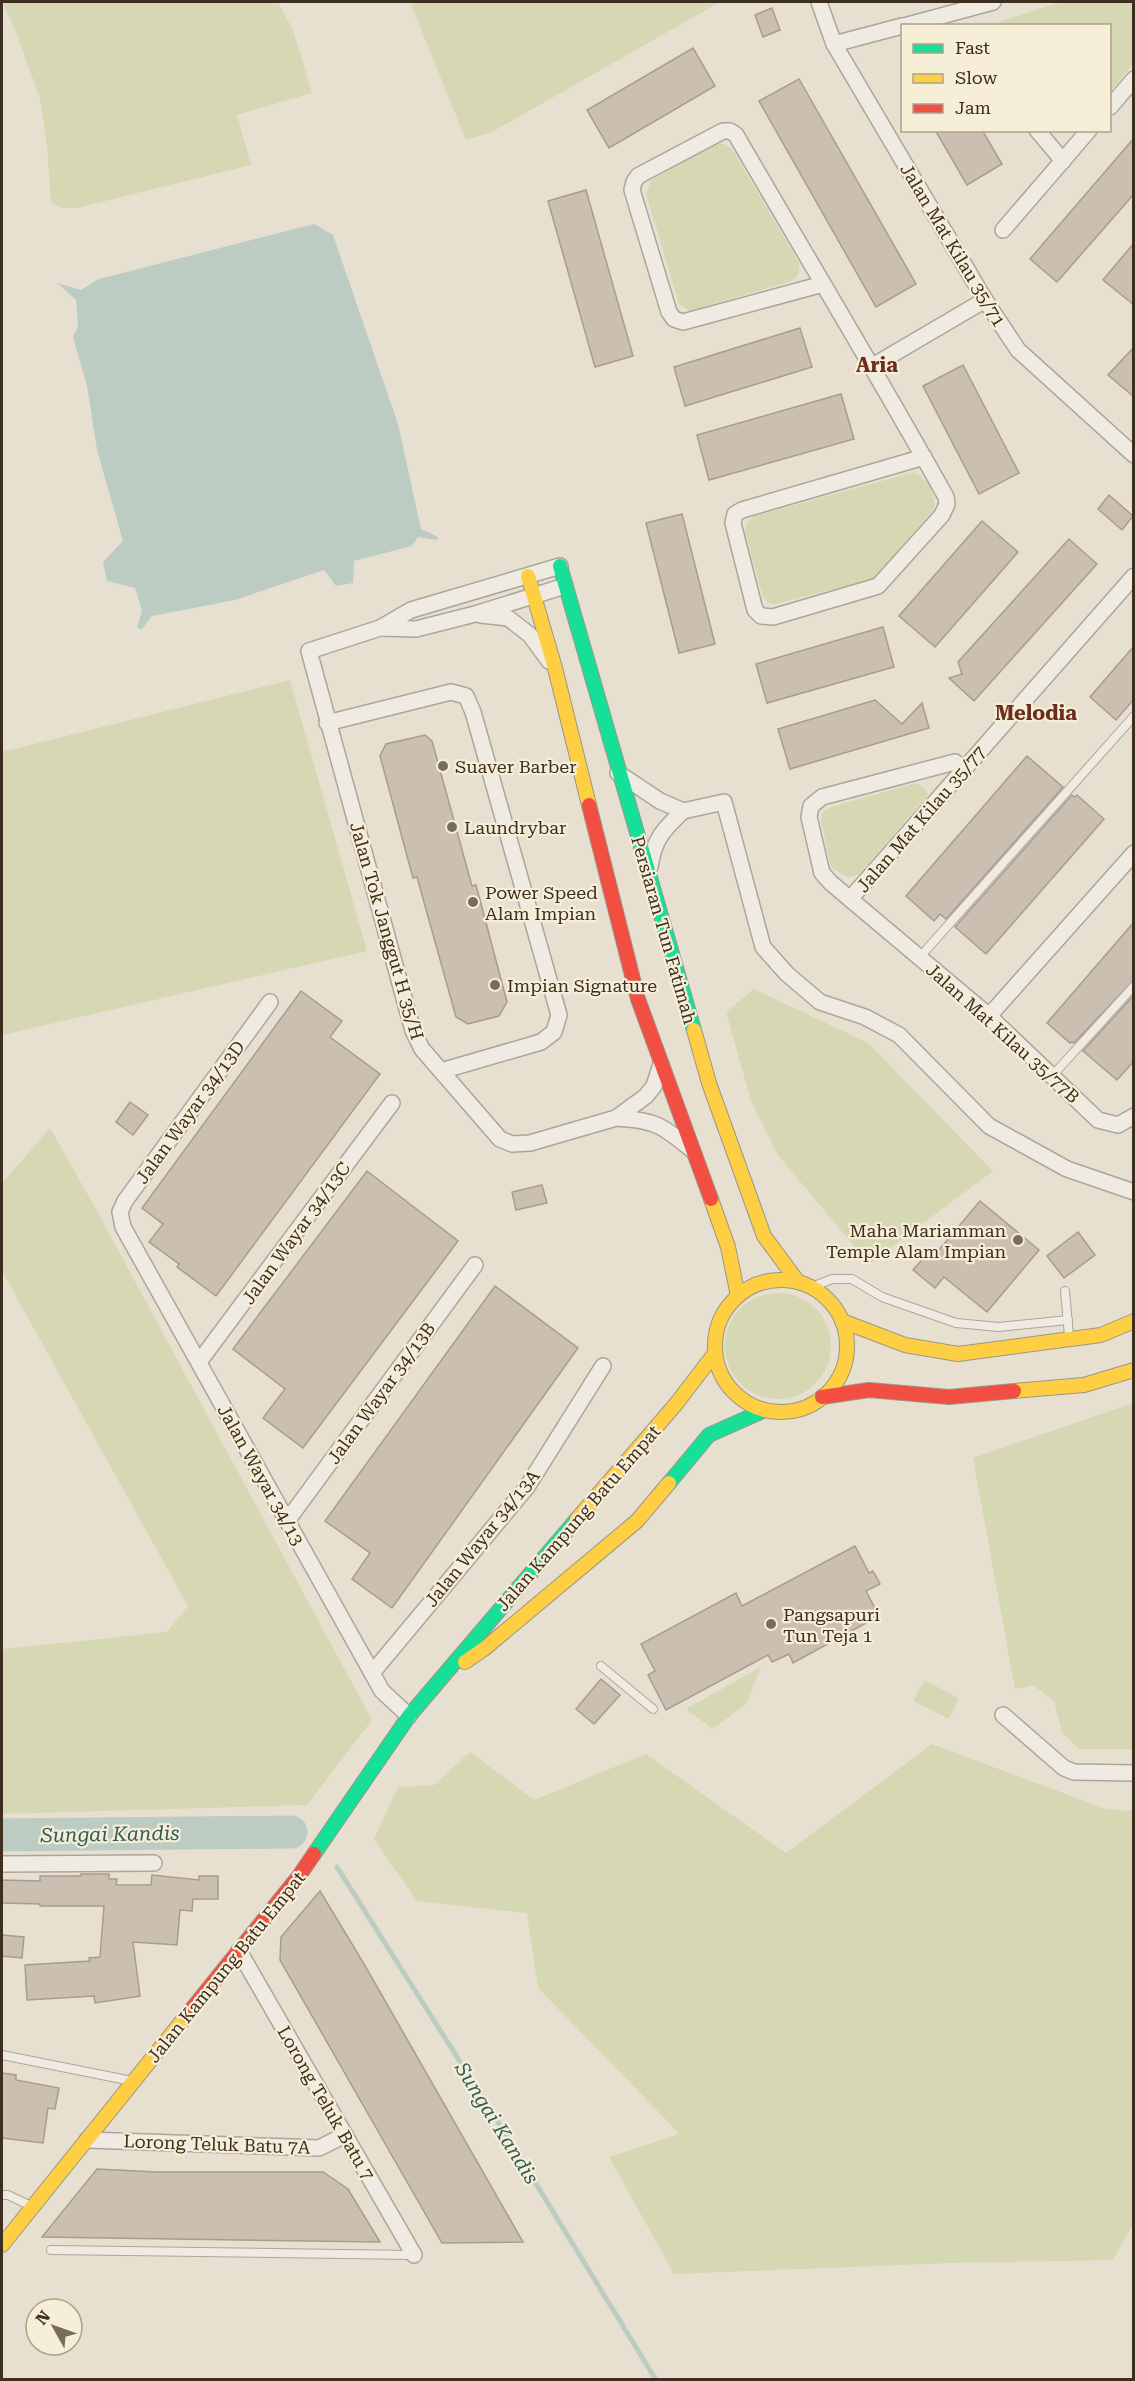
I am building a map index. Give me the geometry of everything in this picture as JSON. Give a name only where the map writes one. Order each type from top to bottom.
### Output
[{"type":"main road","name":"Persiaran Tun Fatimah","points":[[560,566],[648,878],[709,1083],[764,1236],[798,1282]]},
{"type":"main road","points":[[528,576],[555,668],[638,999],[728,1247],[738,1296]]},
{"type":"main road","points":[[771,1281],[798,1282],[812,1287],[830,1302],[842,1321],[847,1344],[844,1364],[835,1382],[822,1397],[804,1407],[784,1412],[765,1410],[746,1402],[731,1389],[720,1372],[715,1353],[716,1334],[722,1316],[738,1296],[749,1288],[771,1281]]},
{"type":"main road","points":[[842,1321],[904,1345],[958,1354],[1101,1335],[1134,1321]]},
{"type":"main road","name":"Jalan Kampung Batu Empat","points":[[2,2245],[299,1876],[409,1716],[676,1404],[715,1353]]},
{"type":"main road","points":[[822,1397],[869,1390],[948,1397],[1084,1385],[1134,1370]]},
{"type":"main road","name":"Jalan Kampung Batu Empat","points":[[438,1680],[484,1649],[637,1521],[709,1435],[765,1410]]},
{"type":"street","name":"Jalan Mat Kilau 35/71","points":[[819,2],[834,44],[985,300],[1018,350],[1134,455]]},
{"type":"street","points":[[911,24],[993,2]]},
{"type":"street","points":[[834,44],[901,27]]},
{"type":"street","points":[[1111,106],[1133,81]]},
{"type":"street","points":[[823,284],[683,322],[674,319],[669,312],[632,190],[634,182],[639,176],[723,131],[730,131],[736,135],[823,284],[871,367],[924,457],[946,496],[947,504],[942,515],[878,586],[773,617],[761,616],[755,610],[733,523],[735,514],[742,510],[924,457]]},
{"type":"street","points":[[1039,132],[1063,160]]},
{"type":"street","points":[[1003,230],[1087,132]]},
{"type":"street","points":[[871,367],[985,300]]},
{"type":"street","points":[[380,628],[411,610],[560,566]]},
{"type":"street","name":"Jalan Mat Kilau 35/77","points":[[850,899],[1134,576]]},
{"type":"street","points":[[380,628],[416,629],[475,614],[565,586]]},
{"type":"street","points":[[475,614],[508,618],[530,635],[555,668]]},
{"type":"street","name":"Jalan Tok Janggut H 35/H","points":[[380,628],[309,651],[413,1030],[422,1049],[500,1139],[512,1144],[530,1143],[616,1118]]},
{"type":"street","points":[[327,723],[451,692],[466,696],[473,712],[559,1016],[554,1032],[541,1042],[441,1071]]},
{"type":"street","name":"Jalan Mat Kilau 35/77B","points":[[964,770],[955,762],[822,797],[811,807],[809,817],[822,873],[989,1016],[1098,1120],[1118,1125],[1134,1116]]},
{"type":"street","points":[[618,772],[660,801],[683,810]]},
{"type":"street","points":[[648,878],[653,848],[665,829],[683,810],[723,801],[763,947],[786,974],[820,1002],[865,1017],[899,1035],[989,1126],[1067,1169],[1134,1192]]},
{"type":"street","points":[[989,1016],[1134,853]]},
{"type":"street","name":"Jalan Wayar 34/13D","points":[[123,1227],[120,1212],[125,1201],[270,1002]]},
{"type":"street","points":[[616,1118],[654,1086],[661,1064]]},
{"type":"street","name":"Jalan Wayar 34/13C","points":[[199,1362],[392,1103]]},
{"type":"street","points":[[616,1118],[643,1119],[666,1129],[691,1149]]},
{"type":"street","name":"Jalan Wayar 34/13","points":[[123,1227],[372,1673],[382,1690],[409,1716]]},
{"type":"street","name":"Jalan Wayar 34/13B","points":[[287,1521],[475,1265]]},
{"type":"street","name":"Jalan Wayar 34/13A","points":[[372,1673],[527,1487],[603,1366]]},
{"type":"street","points":[[1003,1714],[1064,1767],[1074,1772],[1134,1773]]},
{"type":"street","points":[[2,1864],[154,1863]]},
{"type":"street","name":"Lorong Teluk Batu 7","points":[[239,1951],[414,2255]]},
{"type":"street","name":"Lorong Teluk Batu 7A","points":[[87,2140],[319,2148],[345,2135]]},
{"type":"lane","points":[[919,958],[1134,716]]},
{"type":"lane","points":[[1051,1077],[1134,986]]},
{"type":"lane","points":[[812,1287],[832,1279],[852,1279],[882,1297],[956,1323],[999,1327],[1068,1320]]},
{"type":"lane","points":[[1065,1291],[1069,1338]]},
{"type":"lane","points":[[601,1666],[653,1709]]},
{"type":"lane","points":[[2,2055],[134,2081]]},
{"type":"lane","points":[[2,2195],[8,2195],[32,2207]]},
{"type":"lane","points":[[51,2250],[414,2255]]},
{"type":"green space","points":[[2,2],[278,2],[293,30],[312,93],[237,115],[251,165],[77,208],[62,208],[51,202],[47,147],[40,98]]},
{"type":"green space","points":[[410,2],[720,2],[492,132],[466,140]]},
{"type":"green space","points":[[1061,2],[1133,2],[1133,64],[1111,91],[1111,24],[994,24]]},
{"type":"green space","points":[[717,143],[732,149],[799,263],[799,273],[789,282],[689,311],[679,304],[646,194],[651,181]]},
{"type":"green space","points":[[911,473],[917,474],[926,481],[932,491],[934,509],[873,579],[775,604],[768,603],[763,597],[745,531],[746,525],[754,516]]},
{"type":"green space","points":[[290,680],[367,951],[2,1035],[2,752]]},
{"type":"green space","points":[[916,783],[924,788],[928,795],[858,875],[848,877],[831,868],[821,819],[823,812],[831,807]]},
{"type":"green space","points":[[754,989],[868,1043],[993,1171],[869,1264],[778,1155],[751,1101],[726,1012]]},
{"type":"green space","points":[[50,1128],[372,1720],[307,1805],[2,1814],[2,1649],[167,1632],[188,1606],[2,1271],[2,1183]]},
{"type":"green space","points":[[778,1293],[798,1297],[816,1308],[827,1326],[831,1346],[827,1366],[816,1384],[798,1395],[778,1399],[758,1395],[740,1384],[729,1366],[725,1346],[729,1326],[740,1308],[758,1297]]},
{"type":"green space","points":[[1133,1403],[1133,1749],[1079,1749],[1062,1732],[1054,1701],[1033,1685],[1015,1689],[973,1458]]},
{"type":"green space","points":[[761,1667],[746,1704],[713,1729],[686,1709]]},
{"type":"green space","points":[[924,1680],[959,1698],[949,1719],[913,1701]]},
{"type":"green space","points":[[932,1744],[1106,1809],[1133,1811],[1133,2225],[1113,2260],[952,2263],[674,2274],[609,2157],[680,2134],[538,1988],[527,1913],[417,1901],[374,1839],[398,1787],[434,1785],[470,1752],[534,1800],[646,1754],[786,1853]]},
{"type":"shaded area","points":[[314,224],[333,235],[398,424],[421,529],[438,537],[437,540],[418,537],[412,546],[354,561],[353,583],[336,586],[324,570],[235,600],[152,616],[141,630],[137,627],[142,611],[135,588],[107,581],[103,562],[123,541],[97,450],[87,386],[73,337],[78,327],[76,300],[57,283],[81,290],[99,279]]},
{"type":"building","points":[[772,8],[780,30],[763,37],[755,15]]},
{"type":"building","points":[[693,48],[715,86],[609,148],[587,110]]},
{"type":"building","points":[[799,79],[916,284],[876,307],[759,101]]},
{"type":"building","points":[[936,132],[983,132],[1002,164],[967,185]]},
{"type":"building","points":[[1134,138],[1134,194],[1057,282],[1030,259]]},
{"type":"building","points":[[586,190],[633,356],[595,367],[548,201]]},
{"type":"building","points":[[1134,243],[1134,305],[1103,280]]},
{"type":"building","points":[[800,328],[812,367],[685,406],[674,367]]},
{"type":"building","points":[[1134,347],[1134,397],[1108,375]]},
{"type":"building","points":[[963,365],[1019,473],[979,494],[923,386]]},
{"type":"building","points":[[841,394],[854,439],[709,480],[697,435]]},
{"type":"building","points":[[1109,495],[1133,516],[1122,530],[1098,509]]},
{"type":"building","points":[[682,514],[715,644],[679,653],[646,523]]},
{"type":"building","points":[[982,521],[1018,552],[935,647],[899,616]]},
{"type":"building","points":[[1069,539],[1097,564],[974,701],[949,678],[962,674],[958,662]]},
{"type":"building","points":[[883,627],[894,667],[767,703],[756,664]]},
{"type":"building","points":[[1134,646],[1134,699],[1116,720],[1090,697]]},
{"type":"building","points":[[875,700],[902,724],[922,703],[929,728],[790,769],[778,729]]},
{"type":"building","points":[[425,735],[432,741],[472,886],[476,885],[507,1002],[499,1016],[468,1024],[456,1017],[417,877],[413,878],[380,756],[386,744]]},
{"type":"building","points":[[1027,756],[1063,787],[946,919],[940,914],[934,921],[906,896]]},
{"type":"building","points":[[1072,795],[1075,797],[1077,795],[1104,819],[986,954],[955,927]]},
{"type":"building","points":[[1134,922],[1134,980],[1074,1043],[1070,1043],[1047,1023]]},
{"type":"building","points":[[301,991],[342,1021],[330,1037],[380,1074],[216,1296],[177,1267],[179,1264],[149,1242],[163,1224],[142,1208]]},
{"type":"building","points":[[1134,995],[1134,1061],[1117,1080],[1083,1051]]},
{"type":"building","points":[[130,1102],[148,1115],[133,1135],[116,1122]]},
{"type":"building","points":[[367,1171],[458,1241],[303,1448],[263,1418],[285,1389],[233,1349]]},
{"type":"building","points":[[542,1185],[547,1203],[516,1210],[512,1192]]},
{"type":"building","points":[[980,1201],[1039,1250],[987,1312],[944,1277],[935,1288],[913,1270],[928,1253],[933,1257]]},
{"type":"building","points":[[1078,1232],[1095,1255],[1064,1278],[1047,1256]]},
{"type":"building","points":[[495,1286],[578,1348],[392,1608],[352,1579],[370,1553],[325,1521]]},
{"type":"building","name":"Pangsapuri Tun Teja 1","points":[[855,1546],[869,1573],[873,1571],[880,1584],[866,1591],[879,1616],[793,1663],[789,1654],[772,1662],[768,1655],[666,1710],[648,1675],[655,1671],[641,1644],[736,1593],[742,1606]]},
{"type":"building","points":[[601,1679],[620,1695],[594,1724],[576,1709]]},
{"type":"building","points":[[81,1874],[109,1874],[109,1879],[117,1879],[116,1885],[151,1885],[152,1875],[199,1880],[199,1876],[218,1876],[218,1899],[193,1899],[192,1911],[180,1910],[177,1945],[133,1942],[140,1996],[95,2003],[94,1996],[27,2000],[25,1965],[90,1961],[89,1958],[100,1957],[104,1906],[40,1906],[40,1904],[2,1903],[2,1880],[40,1881],[40,1876],[81,1876]]},
{"type":"building","points":[[320,1891],[523,2242],[442,2243],[280,1960],[281,1937]]},
{"type":"building","points":[[2,1935],[24,1937],[22,1958],[2,1956]]},
{"type":"building","points":[[2,2073],[16,2075],[16,2080],[59,2088],[55,2109],[48,2108],[43,2143],[2,2138]]},
{"type":"building","points":[[97,2169],[157,2172],[323,2172],[348,2189],[380,2242],[42,2237]]},
{"type":"waterway","name":"Sungai Kandis","points":[[2,1835],[291,1832]]},
{"type":"waterway","name":"Sungai Kandis","points":[[337,1867],[505,2133],[656,2380]]},
{"type":"traffic: fast","points":[[560,566],[694,1030]]},
{"type":"traffic: fast","points":[[669,1483],[709,1435],[765,1410]]},
{"type":"traffic: fast","points":[[314,1854],[409,1716],[577,1519]]},
{"type":"traffic: slow","points":[[528,576],[555,668],[589,805]]},
{"type":"traffic: slow","points":[[694,1030],[709,1083],[764,1236],[798,1282]]},
{"type":"traffic: slow","points":[[711,1199],[728,1247],[738,1296]]},
{"type":"traffic: slow","points":[[781,1280],[806,1285],[827,1300],[842,1321],[847,1346],[842,1371],[827,1392],[806,1407],[781,1412],[756,1407],[735,1392],[720,1371],[715,1346],[720,1321],[735,1300],[756,1285],[781,1280]]},
{"type":"traffic: slow","points":[[842,1321],[905,1345],[958,1354],[1101,1335],[1134,1321]]},
{"type":"traffic: slow","points":[[577,1519],[676,1404],[715,1353]]},
{"type":"traffic: slow","points":[[1014,1391],[1084,1385],[1134,1370]]},
{"type":"traffic: slow","points":[[465,1662],[484,1649],[637,1521],[669,1483]]},
{"type":"traffic: slow","points":[[2,2245],[187,2015]]},
{"type":"traffic: jam","points":[[589,805],[638,999],[711,1199]]},
{"type":"traffic: jam","points":[[822,1397],[869,1390],[949,1397],[1014,1391]]},
{"type":"traffic: jam","points":[[187,2015],[299,1876],[314,1854]]},
{"type":"place","name":"Suaver Barber","points":[[443,766]]},
{"type":"place","name":"Laundrybar","points":[[452,827]]},
{"type":"place","name":"Power Speed Alam Impian","points":[[473,902]]},
{"type":"place","name":"Impian Signature","points":[[495,985]]},
{"type":"place","name":"Maha Mariamman Temple Alam Impian","points":[[1018,1240]]},
{"type":"place","name":"Pangsapuri Tun Teja 1","points":[[771,1624]]},
{"type":"district","name":"Aria","points":[[877,365]]},
{"type":"district","name":"Melodia","points":[[1036,713]]}]
